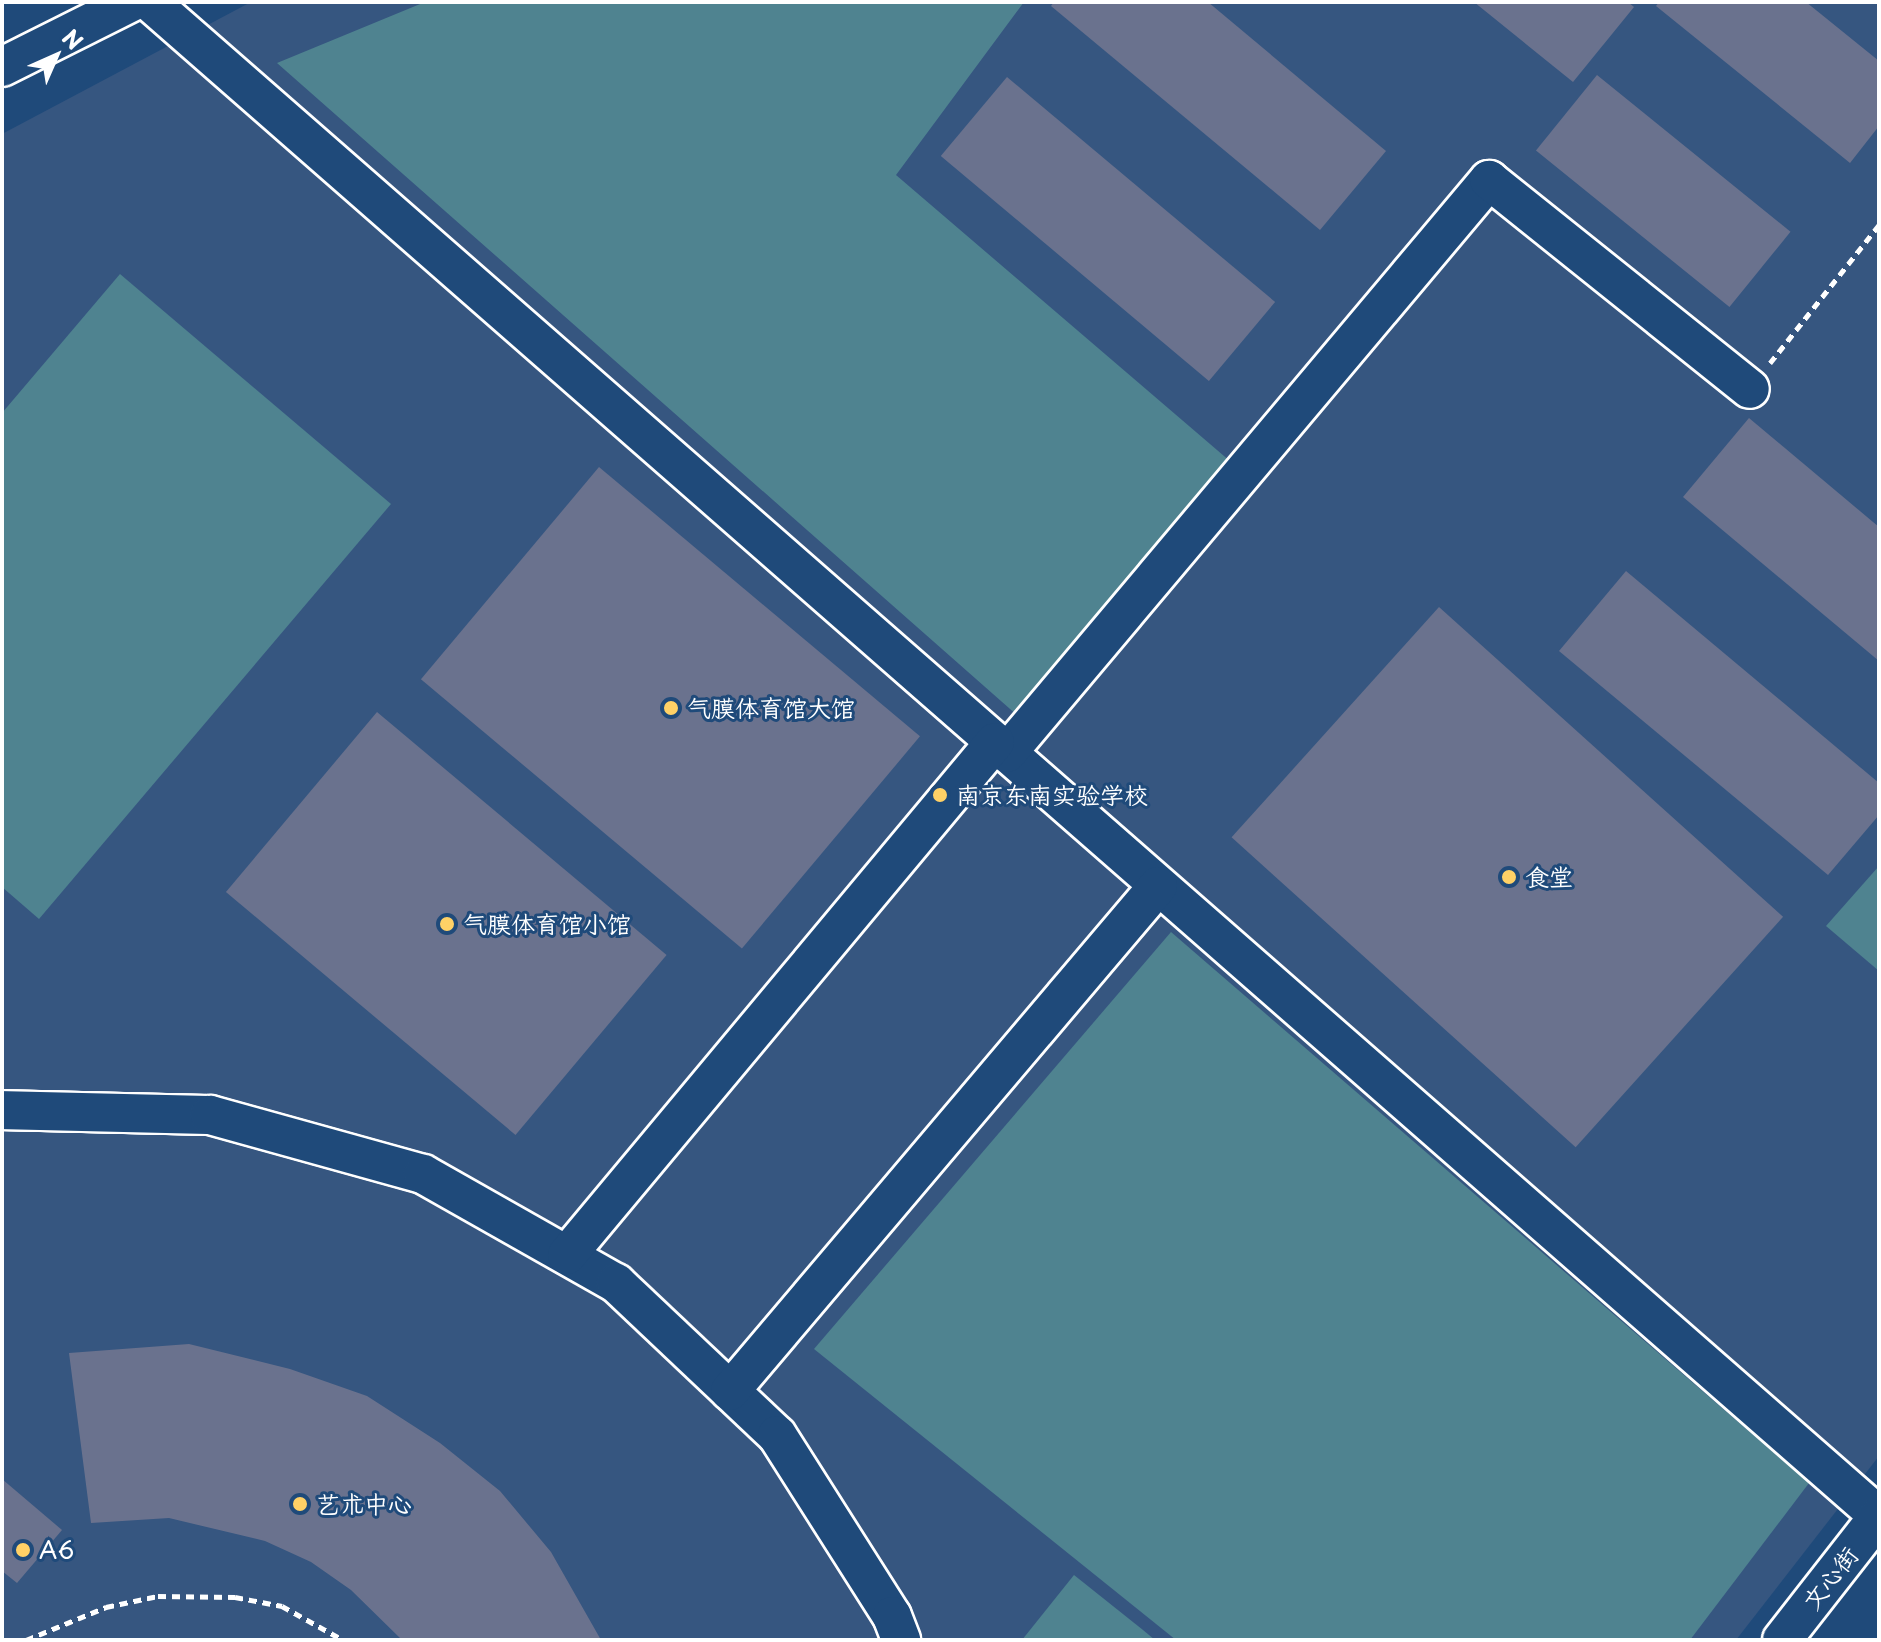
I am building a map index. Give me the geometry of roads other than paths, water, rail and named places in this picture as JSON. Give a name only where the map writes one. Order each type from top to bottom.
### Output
[{"type":"street","points":[[2,67],[132,2]]},
{"type":"street","points":[[150,2],[1879,1516]]},
{"type":"street","points":[[567,1255],[1489,180],[1750,389]]},
{"type":"street","points":[[730,1391],[1158,886]]},
{"type":"street","points":[[2,1110],[210,1115],[423,1174],[616,1283],[777,1435],[892,1616],[901,1640]]},
{"type":"street","name":"文心街","points":[[1782,1640],[1879,1516]]},
{"type":"place","name":"气膜体育馆大馆","points":[[671,708]]},
{"type":"place","name":"南京东南实验学校","points":[[940,795]]},
{"type":"place","name":"食堂","points":[[1509,877]]},
{"type":"place","name":"气膜体育馆小馆","points":[[447,924]]},
{"type":"place","name":"艺术中心","points":[[300,1504]]},
{"type":"place","name":"A6","points":[[23,1550]]}]
